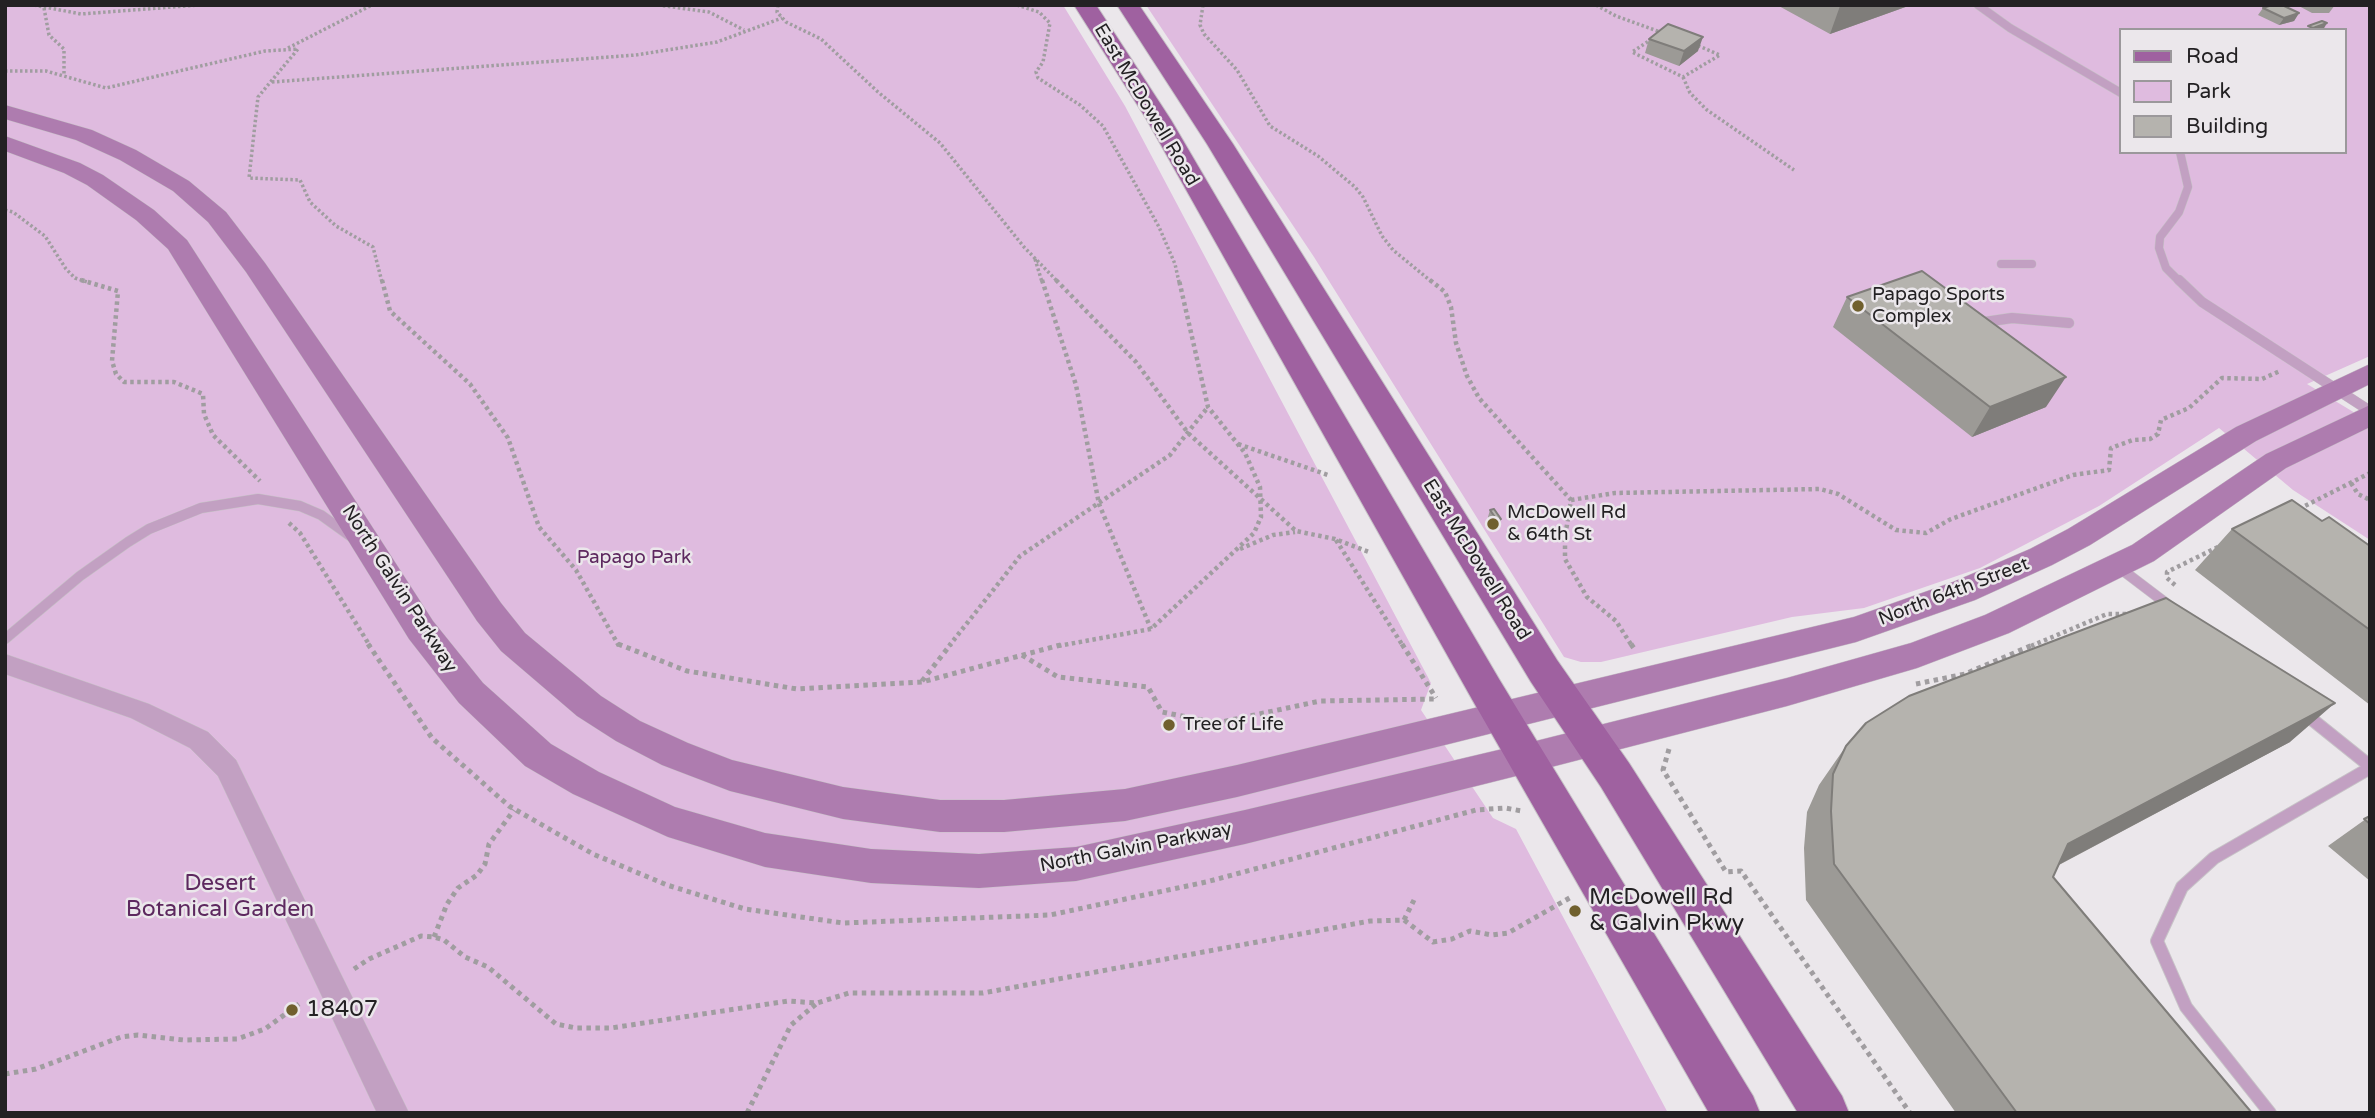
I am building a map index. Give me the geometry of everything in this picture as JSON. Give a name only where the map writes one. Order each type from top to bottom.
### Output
[{"type":"main road","name":"East McDowell Road","points":[[1085,5],[1159,120],[1501,716],[1736,1113]]},
{"type":"main road","name":"East McDowell Road","points":[[1128,5],[1274,230],[1563,699],[1825,1113]]},
{"type":"main road","points":[[5,112],[101,142],[156,170],[201,202],[243,249],[489,612],[513,642],[589,706],[628,731],[676,754],[730,775],[843,803],[940,816],[1004,816],[1125,805],[1237,781],[1501,716]]},
{"type":"main road","name":"North Galvin Parkway","points":[[5,143],[72,168],[95,180],[136,208],[170,237],[194,269],[443,660],[471,693],[538,755],[596,788],[668,821],[765,850],[828,861],[923,870],[1028,869],[1076,864],[1245,827],[1528,758]]},
{"type":"main road","name":"North 64th Street","points":[[1501,716],[1856,629],[1994,578],[2079,537],[2210,454],[2370,373]]},
{"type":"main road","points":[[1528,758],[1787,692],[1917,655],[1997,624],[2143,553],[2276,461],[2370,413]]},
{"type":"main road","points":[[2079,537],[2118,566]]},
{"type":"street","points":[[5,664],[140,710],[199,740],[227,768],[314,946],[369,1067],[394,1113]]},
{"type":"lane","points":[[1978,5],[2010,28],[2120,92]]},
{"type":"lane","points":[[2180,154],[2188,187],[2179,212],[2160,237],[2159,248],[2166,268],[2202,302],[2370,413]]},
{"type":"lane","points":[[2001,264],[2032,264]]},
{"type":"lane","points":[[1963,325],[2012,318],[2069,323]]},
{"type":"lane","points":[[5,639],[80,576],[128,542],[168,521],[211,506],[258,499],[300,506],[321,515],[374,553]]},
{"type":"lane","points":[[2118,566],[2180,614]]},
{"type":"lane","points":[[2270,1113],[2186,1007],[2157,941],[2182,887],[2214,858],[2370,767],[2294,705]]},
{"type":"path","points":[[34,5],[81,14],[199,5]]},
{"type":"path","points":[[284,50],[372,5]]},
{"type":"path","points":[[658,5],[709,12],[745,30]]},
{"type":"path","points":[[778,5],[777,12],[782,18],[821,39],[878,92],[940,143],[1035,258],[1136,362],[1188,433],[1296,531]]},
{"type":"path","points":[[5,71],[46,71],[106,88],[265,51],[298,49],[257,97],[249,177],[300,180],[310,202],[336,226],[373,247],[390,311],[470,384],[508,438],[539,527],[576,569],[619,646],[687,671],[797,689],[922,682],[1065,644],[1151,629],[1254,533],[1261,517],[1260,487],[1245,453],[1208,407],[1175,264],[1159,228],[1103,126],[1080,105],[1038,78],[1036,72],[1043,62],[1050,23],[1039,12],[1017,5]]},
{"type":"path","points":[[1203,5],[1200,25],[1204,34],[1237,70],[1270,126],[1318,156],[1355,187],[1363,197],[1382,236],[1393,250],[1420,269],[1445,292],[1451,307],[1456,343],[1467,376],[1479,398],[1572,500]]},
{"type":"path","points":[[1596,5],[1616,16],[1668,35]]},
{"type":"path","points":[[44,8],[50,35],[64,49],[64,76]]},
{"type":"path","points":[[270,82],[636,55],[717,41],[782,18]]},
{"type":"path","points":[[1662,33],[1632,52],[1684,77],[1690,93],[1707,110],[1794,170]]},
{"type":"path","points":[[1684,77],[1720,55],[1688,42]]},
{"type":"path","points":[[5,210],[13,212],[45,236],[75,278],[118,291],[112,361],[116,374],[124,382],[174,382],[203,394],[204,414],[213,435],[259,480],[271,485]]},
{"type":"path","points":[[1035,258],[1076,385],[1099,504],[1151,629]]},
{"type":"path","points":[[1572,500],[1615,493],[1820,489],[1838,494],[1896,530],[1926,533],[1951,519],[2073,475],[2109,470],[2111,448],[2158,435],[2161,420],[2189,408],[2222,378],[2262,379],[2282,370]]},
{"type":"path","points":[[922,682],[1020,556],[1170,456],[1208,407]]},
{"type":"path","points":[[1237,443],[1328,475]]},
{"type":"path","points":[[2290,513],[2370,473]]},
{"type":"path","points":[[2361,477],[2370,479]]},
{"type":"path","points":[[2351,482],[2358,494],[2370,500]]},
{"type":"path","points":[[1572,500],[1564,537],[1565,559],[1587,597],[1616,621],[1635,650]]},
{"type":"path","points":[[1236,551],[1273,535],[1296,531],[1335,539],[1368,552]]},
{"type":"path","points":[[1022,656],[1058,677],[1148,687],[1162,712],[1217,723],[1320,701],[1436,699],[1335,539]]},
{"type":"path","points":[[2173,591],[2178,588],[2167,578],[2167,572],[2220,547]]},
{"type":"path","points":[[1913,684],[1965,674],[2107,614],[2135,614]]},
{"type":"path","points":[[1676,744],[1669,749],[1663,771],[1719,860],[1727,872],[1741,871],[1910,1113]]},
{"type":"path","points":[[434,937],[447,904],[458,888],[477,875],[485,864],[489,844],[514,810]]},
{"type":"path","points":[[354,969],[369,959],[421,936],[434,937],[444,940],[465,957],[488,967],[556,1024],[576,1028],[611,1028],[788,1001],[817,1003],[849,993],[983,993],[1370,921],[1404,920],[1433,942],[1470,932],[1508,933],[1574,896]]},
{"type":"path","points":[[1404,920],[1414,900]]},
{"type":"path","points":[[747,1113],[791,1025],[817,1003]]},
{"type":"path","points":[[5,1074],[36,1069],[100,1044],[138,1035],[184,1040],[237,1038],[265,1028],[299,1004]]},
{"type":"green space","name":"Papago Park","points":[[5,5],[1063,5],[1125,106],[1431,683],[1421,710],[1493,818],[1516,829],[1668,1113],[5,1113]]},
{"type":"green space","name":"Papago Sports Complex","points":[[1146,5],[2370,5],[2370,356],[2307,384],[2370,422],[2370,540],[2293,490],[2219,428],[2099,506],[1980,568],[1864,608],[1792,617],[1601,662],[1581,662],[1564,657],[1314,257]]},
{"type":"building","points":[[2282,5],[2299,13],[2284,18],[2263,8]]},
{"type":"building","points":[[2322,21],[2327,23],[2313,28],[2308,26]]},
{"type":"building","points":[[1668,24],[1703,37],[1684,51],[1649,39]]},
{"type":"building","points":[[1922,271],[2066,377],[1990,407],[1847,297]]},
{"type":"building","points":[[2292,500],[2322,521],[2329,517],[2370,546],[2370,630],[2232,529]]},
{"type":"building","points":[[1494,509],[1501,519],[1497,520],[1490,510]]},
{"type":"building","points":[[2166,598],[2335,703],[2068,844],[2053,877],[2252,1113],[2017,1113],[1834,864],[1831,811],[1833,774],[1846,746],[1866,723],[1909,696]]},
{"type":"place","name":"Papago Sports Complex","points":[[1858,306]]},
{"type":"place","name":"McDowell Rd & 64th St","points":[[1493,524]]},
{"type":"place","name":"Tree of Life","points":[[1169,725]]},
{"type":"place","name":"McDowell Rd & Galvin Pkwy","points":[[1575,911]]},
{"type":"place","name":"18407","points":[[292,1010]]},
{"type":"park label","name":"Desert Botanical Garden","points":[[220,897]]}]
